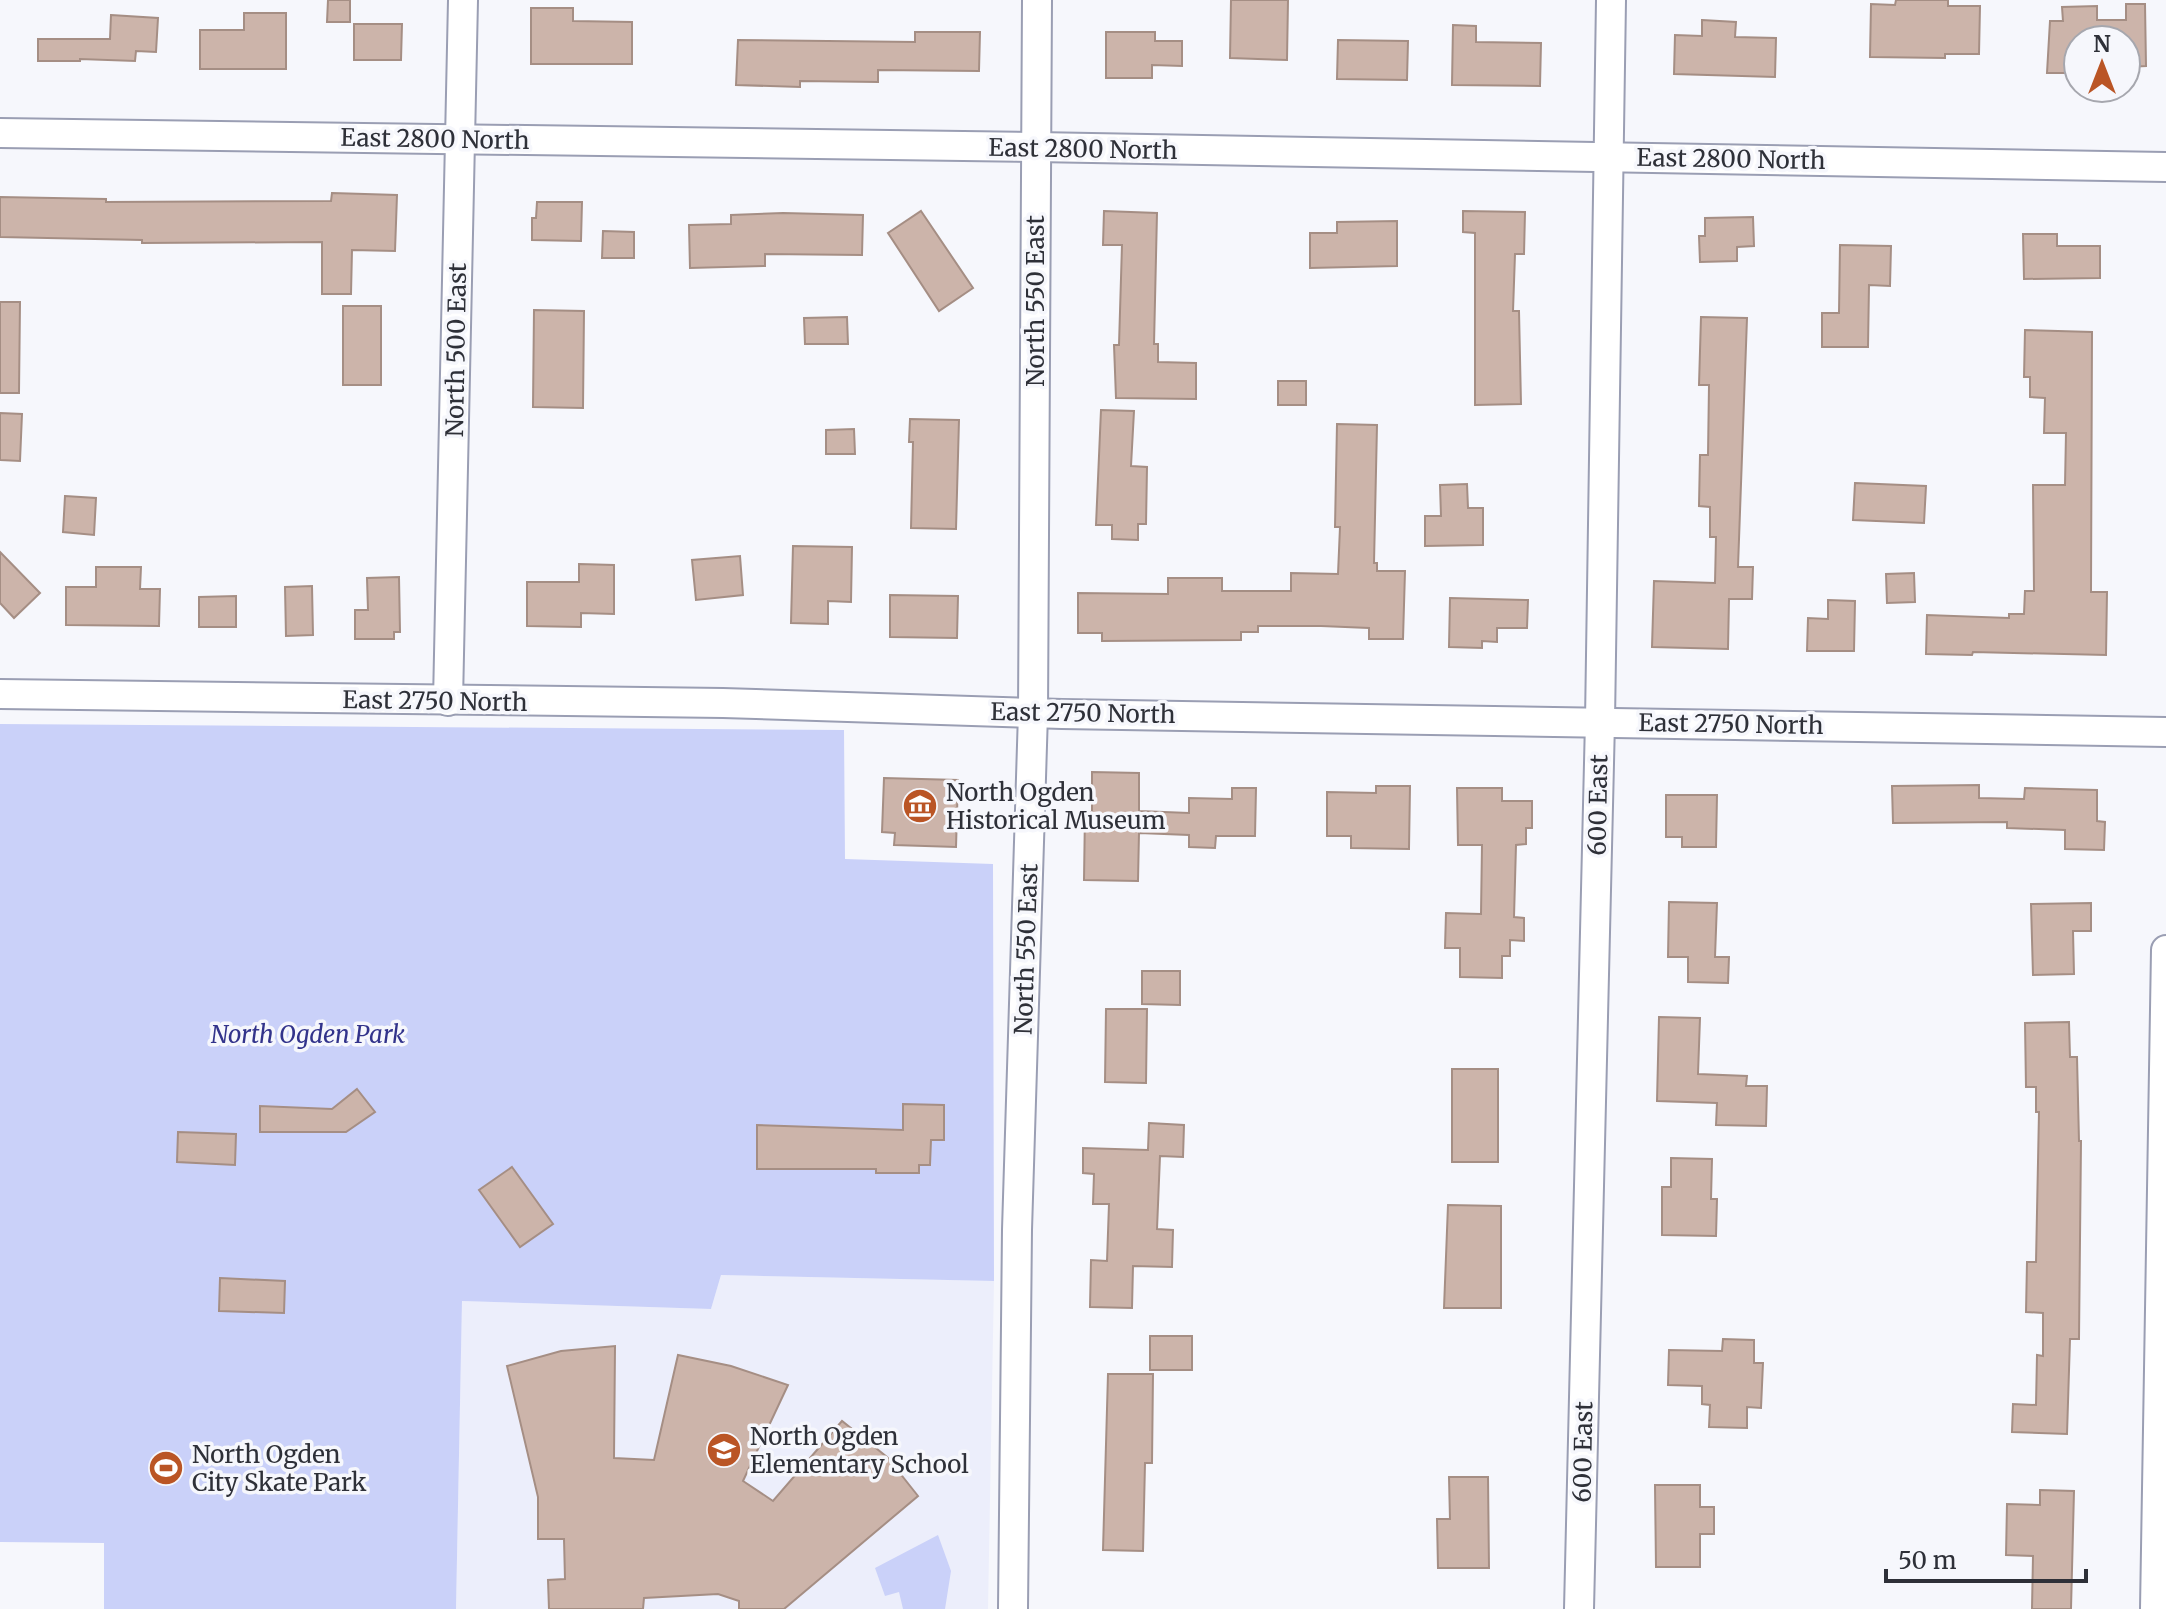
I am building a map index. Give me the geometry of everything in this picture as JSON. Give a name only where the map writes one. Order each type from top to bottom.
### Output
[{"type":"street","name":"North 500 East","points":[[448,701],[463,0]]},
{"type":"street","name":"North 550 East","points":[[1013,1609],[1017,1230],[1033,713],[1037,0]]},
{"type":"street","name":"600 East","points":[[1579,1609],[1600,721],[1611,0]]},
{"type":"street","name":"East 2800 North","points":[[0,133],[2166,167]]},
{"type":"street","name":"East 2750 North","points":[[0,694],[723,703],[1033,713],[2166,732]]},
{"type":"street","points":[[2155,1609],[2163,1291],[2166,950]]},
{"type":"shaded area","name":"North Ogden Elementary School","points":[[721,1275],[994,1281],[988,1609],[456,1609],[462,1301],[711,1309]]},
{"type":"green space","name":"North Ogden Park","points":[[0,724],[844,730],[845,859],[993,864],[994,1281],[721,1275],[711,1309],[462,1301],[456,1609],[104,1609],[104,1543],[0,1542]]},
{"type":"green space","points":[[938,1535],[951,1571],[945,1609],[903,1609],[899,1592],[885,1596],[875,1568]]},
{"type":"building","points":[[328,0],[350,0],[350,22],[327,22]]},
{"type":"building","points":[[1231,0],[1288,0],[1287,60],[1230,58]]},
{"type":"building","points":[[1896,0],[1948,0],[1948,6],[1980,6],[1979,54],[1945,54],[1945,58],[1870,57],[1871,4],[1895,5]]},
{"type":"building","points":[[2126,4],[2145,4],[2146,66],[2142,66],[2142,24],[2062,24],[2062,73],[2047,73],[2050,21],[2063,21],[2062,7],[2097,6],[2097,20],[2126,20]]},
{"type":"building","points":[[531,8],[573,8],[573,21],[632,22],[632,64],[531,64]]},
{"type":"building","points":[[244,13],[286,13],[286,69],[200,69],[200,30],[244,30]]},
{"type":"building","points":[[111,15],[158,18],[156,52],[136,51],[135,61],[38,61],[38,39],[110,39]]},
{"type":"building","points":[[1702,20],[1736,22],[1735,37],[1776,38],[1775,77],[1674,74],[1675,35],[1702,36]]},
{"type":"building","points":[[354,24],[402,24],[401,60],[354,60]]},
{"type":"building","points":[[1453,25],[1476,26],[1476,42],[1541,43],[1540,86],[1452,85]]},
{"type":"building","points":[[915,32],[980,32],[979,71],[878,70],[878,82],[800,81],[800,87],[736,85],[738,40],[915,42]]},
{"type":"building","points":[[1106,32],[1155,32],[1155,41],[1182,41],[1182,66],[1152,65],[1152,78],[1106,78]]},
{"type":"building","points":[[1338,40],[1408,41],[1407,80],[1337,79]]},
{"type":"building","points":[[332,193],[397,195],[395,251],[352,250],[351,294],[322,294],[322,242],[142,243],[142,240],[0,237],[0,197],[106,199],[106,202],[331,201]]},
{"type":"building","points":[[537,202],[582,202],[581,241],[532,240],[532,218],[536,218]]},
{"type":"building","points":[[921,211],[973,288],[939,311],[888,233]]},
{"type":"building","points":[[1104,211],[1157,213],[1154,344],[1158,344],[1158,362],[1196,363],[1196,399],[1116,398],[1114,345],[1119,345],[1122,245],[1103,245]]},
{"type":"building","points":[[1463,211],[1525,212],[1524,254],[1515,254],[1513,311],[1519,311],[1521,404],[1475,405],[1475,233],[1463,232]]},
{"type":"building","points":[[731,215],[863,215],[862,255],[765,254],[765,266],[690,268],[689,225],[731,224]]},
{"type":"building","points":[[1753,217],[1754,246],[1737,247],[1737,261],[1700,262],[1699,236],[1705,236],[1705,218]]},
{"type":"building","points":[[1397,221],[1397,266],[1310,268],[1310,233],[1337,233],[1337,222]]},
{"type":"building","points":[[603,231],[634,232],[634,258],[602,258]]},
{"type":"building","points":[[2023,234],[2057,234],[2057,246],[2100,246],[2100,278],[2024,279]]},
{"type":"building","points":[[1840,245],[1891,246],[1890,286],[1869,285],[1868,347],[1822,347],[1822,313],[1839,313]]},
{"type":"building","points":[[0,302],[20,302],[19,393],[0,393]]},
{"type":"building","points":[[343,306],[381,306],[381,385],[343,385]]},
{"type":"building","points":[[534,310],[584,311],[583,408],[533,407]]},
{"type":"building","points":[[847,317],[848,344],[805,344],[804,318]]},
{"type":"building","points":[[1701,317],[1747,318],[1738,567],[1753,567],[1752,599],[1729,599],[1728,649],[1652,647],[1654,581],[1715,583],[1716,537],[1710,537],[1710,507],[1699,506],[1700,455],[1708,455],[1709,385],[1699,385]]},
{"type":"building","points":[[2025,330],[2092,332],[2091,592],[2107,592],[2106,655],[1926,654],[1927,615],[2009,618],[2009,614],[2024,614],[2025,591],[2034,591],[2033,485],[2065,485],[2066,433],[2044,433],[2045,398],[2030,397],[2030,377],[2024,377]]},
{"type":"building","points":[[1278,381],[1306,381],[1306,405],[1278,405]]},
{"type":"building","points":[[1101,410],[1134,411],[1131,466],[1147,467],[1146,524],[1138,524],[1138,540],[1112,539],[1112,525],[1096,525]]},
{"type":"building","points":[[0,413],[22,414],[20,461],[0,460]]},
{"type":"building","points":[[910,419],[959,420],[956,529],[911,528],[913,442],[909,442]]},
{"type":"building","points":[[1337,424],[1377,425],[1374,563],[1377,563],[1377,571],[1405,571],[1403,639],[1369,639],[1369,628],[1321,626],[1258,626],[1258,632],[1241,632],[1241,640],[1102,641],[1102,633],[1078,633],[1078,593],[1168,594],[1168,578],[1222,578],[1222,591],[1291,591],[1291,573],[1338,574],[1340,527],[1335,527]]},
{"type":"building","points":[[854,429],[855,454],[826,454],[826,430]]},
{"type":"building","points":[[1855,483],[1926,486],[1924,523],[1853,520]]},
{"type":"building","points":[[1467,484],[1468,508],[1483,508],[1483,545],[1425,546],[1425,516],[1441,516],[1440,485]]},
{"type":"building","points":[[65,496],[96,498],[94,535],[63,532]]},
{"type":"building","points":[[793,546],[852,547],[851,602],[828,601],[828,624],[791,623]]},
{"type":"building","points":[[0,552],[40,593],[14,618],[0,603]]},
{"type":"building","points":[[740,556],[743,595],[696,600],[692,560]]},
{"type":"building","points":[[579,564],[614,565],[614,614],[581,613],[581,627],[527,626],[527,582],[579,582]]},
{"type":"building","points":[[96,567],[141,567],[140,589],[160,589],[159,626],[66,625],[66,587],[96,587]]},
{"type":"building","points":[[1914,573],[1915,602],[1887,603],[1886,574]]},
{"type":"building","points":[[399,577],[400,632],[394,632],[394,639],[355,639],[355,610],[368,610],[367,578]]},
{"type":"building","points":[[312,586],[313,635],[286,636],[285,587]]},
{"type":"building","points":[[890,595],[958,596],[957,638],[890,637]]},
{"type":"building","points":[[236,596],[236,627],[199,627],[199,597]]},
{"type":"building","points":[[1450,598],[1528,600],[1527,628],[1497,628],[1497,642],[1482,641],[1482,648],[1449,647]]},
{"type":"building","points":[[1828,600],[1855,601],[1854,651],[1807,651],[1808,618],[1828,619]]},
{"type":"building","points":[[1092,772],[1139,773],[1139,811],[1189,813],[1189,798],[1232,799],[1232,788],[1256,788],[1255,836],[1216,836],[1215,848],[1189,847],[1189,835],[1139,833],[1138,881],[1084,880],[1085,812],[1092,812]]},
{"type":"building","name":"North Ogden Historical Museum","points":[[884,778],[958,780],[956,847],[894,845],[895,833],[882,832]]},
{"type":"building","points":[[1979,785],[1979,798],[2024,799],[2025,788],[2097,790],[2097,821],[2105,822],[2104,850],[2065,849],[2065,830],[2007,828],[2007,822],[1893,823],[1892,786]]},
{"type":"building","points":[[1376,786],[1410,786],[1409,849],[1351,848],[1351,836],[1327,836],[1327,792],[1376,793]]},
{"type":"building","points":[[1457,788],[1502,788],[1502,801],[1532,801],[1532,828],[1526,828],[1526,844],[1516,845],[1514,917],[1524,918],[1524,941],[1510,940],[1510,956],[1502,956],[1502,978],[1460,977],[1460,948],[1445,948],[1446,913],[1481,914],[1482,845],[1458,845]]},
{"type":"building","points":[[1666,795],[1717,795],[1716,847],[1682,847],[1682,837],[1666,837]]},
{"type":"building","points":[[1669,902],[1717,903],[1715,957],[1729,957],[1728,983],[1688,982],[1688,957],[1668,957]]},
{"type":"building","points":[[2091,903],[2091,931],[2073,931],[2074,974],[2033,975],[2031,904]]},
{"type":"building","points":[[1142,971],[1180,971],[1180,1005],[1142,1004]]},
{"type":"building","points":[[1106,1009],[1147,1009],[1146,1083],[1105,1082]]},
{"type":"building","points":[[1659,1017],[1700,1018],[1698,1074],[1747,1076],[1746,1086],[1767,1086],[1766,1126],[1716,1125],[1717,1103],[1657,1101]]},
{"type":"building","points":[[2069,1022],[2070,1057],[2077,1057],[2081,1141],[2079,1339],[2070,1339],[2067,1434],[2012,1432],[2013,1404],[2036,1405],[2037,1355],[2043,1356],[2043,1313],[2026,1312],[2027,1262],[2036,1262],[2039,1112],[2036,1112],[2036,1087],[2026,1087],[2025,1023]]},
{"type":"building","points":[[1452,1069],[1498,1069],[1498,1162],[1452,1162]]},
{"type":"building","points":[[357,1089],[375,1112],[346,1132],[260,1132],[260,1106],[332,1109]]},
{"type":"building","points":[[903,1104],[944,1105],[944,1140],[931,1140],[930,1165],[919,1165],[919,1173],[876,1173],[876,1169],[757,1169],[757,1125],[903,1130]]},
{"type":"building","points":[[1149,1123],[1184,1125],[1183,1157],[1160,1156],[1157,1229],[1173,1230],[1172,1267],[1133,1266],[1132,1308],[1090,1307],[1091,1260],[1107,1261],[1109,1204],[1093,1204],[1094,1174],[1083,1173],[1083,1148],[1148,1150]]},
{"type":"building","points":[[178,1132],[236,1134],[235,1165],[177,1162]]},
{"type":"building","points":[[1671,1158],[1712,1159],[1711,1199],[1717,1199],[1716,1236],[1662,1235],[1662,1187],[1671,1187]]},
{"type":"building","points":[[512,1167],[553,1224],[520,1247],[479,1190]]},
{"type":"building","points":[[1448,1205],[1501,1206],[1501,1308],[1444,1308]]},
{"type":"building","points":[[220,1278],[285,1281],[284,1313],[219,1311]]},
{"type":"building","points":[[1150,1336],[1192,1336],[1192,1370],[1150,1370]]},
{"type":"building","points":[[1723,1339],[1754,1340],[1754,1363],[1763,1363],[1761,1408],[1747,1407],[1747,1428],[1709,1427],[1710,1405],[1702,1404],[1702,1386],[1668,1385],[1669,1350],[1722,1351]]},
{"type":"building","points":[[615,1346],[614,1458],[654,1460],[678,1355],[731,1366],[788,1385],[743,1481],[773,1501],[842,1421],[887,1457],[918,1496],[784,1609],[739,1609],[739,1601],[718,1594],[644,1598],[643,1609],[549,1609],[548,1580],[565,1579],[564,1539],[538,1539],[538,1497],[507,1366],[561,1351]]},
{"type":"building","points":[[1108,1374],[1153,1374],[1152,1463],[1145,1463],[1143,1551],[1103,1550]]},
{"type":"building","points":[[1449,1477],[1488,1477],[1489,1568],[1438,1568],[1437,1519],[1450,1519]]},
{"type":"building","points":[[1655,1485],[1700,1485],[1700,1507],[1714,1507],[1714,1534],[1700,1534],[1700,1567],[1656,1567]]},
{"type":"building","points":[[2040,1490],[2074,1491],[2071,1609],[2032,1609],[2033,1556],[2006,1555],[2007,1504],[2040,1505]]},
{"type":"place","name":"North Ogden Historical Museum","points":[[920,806]]},
{"type":"place","name":"North Ogden Elementary School","points":[[724,1450]]},
{"type":"place","name":"North Ogden City Skate Park","points":[[166,1468]]}]
